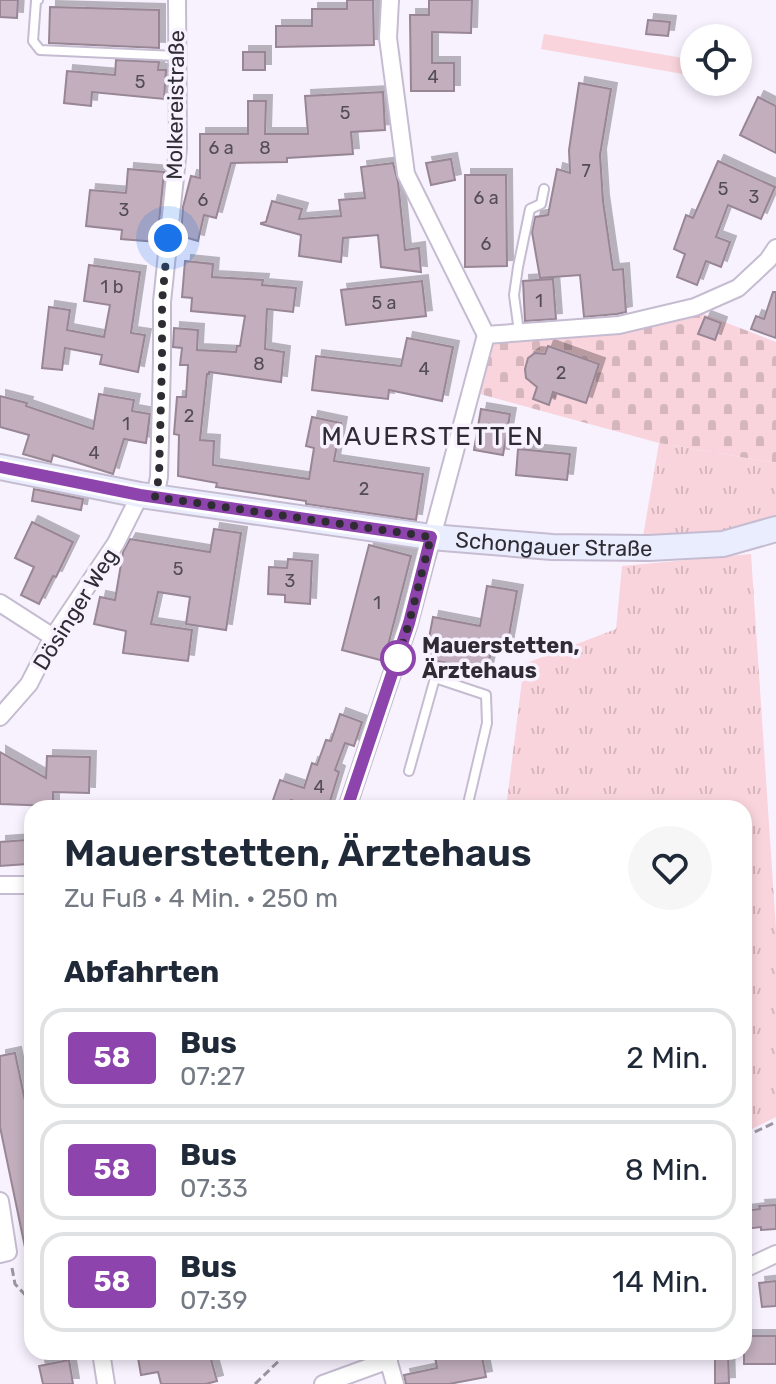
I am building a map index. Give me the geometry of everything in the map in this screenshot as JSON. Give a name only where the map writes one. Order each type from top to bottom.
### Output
[{"type":"main road","name":"Schongauer Straße","points":[[0,467],[148,496],[431,537],[552,547],[649,548],[723,544],[776,529]]},
{"type":"street","name":"Molkereistraße","points":[[148,496],[159,477],[162,302],[178,148],[177,0]]},
{"type":"street","points":[[350,800],[406,635],[486,335],[406,174],[388,38],[390,0]]},
{"type":"street","points":[[486,335],[619,325],[695,307],[738,288],[768,260],[776,248]]},
{"type":"street","name":"Dösinger Weg","points":[[0,717],[29,684],[53,637],[148,496]]},
{"type":"street","points":[[0,603],[53,637]]},
{"type":"street","points":[[0,885],[24,885]]},
{"type":"street","points":[[0,1201],[4,1253]]},
{"type":"street","points":[[752,1265],[776,1254]]},
{"type":"street","points":[[102,1360],[106,1384]]},
{"type":"street","points":[[323,1384],[378,1360]]},
{"type":"street","points":[[388,1360],[395,1384]]},
{"type":"lane","points":[[38,0],[33,41],[40,50],[177,56]]},
{"type":"lane","points":[[519,332],[514,295],[518,267],[530,209],[541,204],[544,189]]},
{"type":"lane","points":[[409,771],[435,678],[486,695],[487,723],[469,800]]},
{"type":"path","points":[[752,1133],[776,1122]]},
{"type":"path","points":[[4,1253],[15,1284],[24,1294]]},
{"type":"path","points":[[255,1384],[280,1360]]},
{"type":"green space","points":[[544,34],[680,58],[680,74],[541,49]]},
{"type":"green space","points":[[701,313],[776,342],[776,463],[659,443],[480,394],[495,338]]},
{"type":"green space","points":[[659,443],[776,463],[776,521],[722,536],[642,542]]},
{"type":"green space","points":[[751,554],[776,929],[776,1117],[752,1129],[752,800],[507,800],[524,664],[616,629],[622,566]]},
{"type":"building","points":[[0,0],[18,0],[17,18],[0,17]]},
{"type":"building","points":[[347,0],[373,0],[374,45],[276,47],[276,26],[312,26],[312,9],[347,9]]},
{"type":"building","points":[[429,0],[472,0],[471,33],[432,32],[432,63],[454,63],[454,91],[411,91],[410,15],[429,15]]},
{"type":"building","points":[[50,7],[159,10],[159,48],[49,43]]},
{"type":"building","points":[[648,20],[670,22],[668,36],[646,34]]},
{"type":"building","points":[[243,52],[265,52],[265,70],[243,70]]},
{"type":"building","points":[[116,60],[159,62],[158,70],[166,70],[164,99],[92,92],[91,106],[64,103],[67,71],[115,75]]},
{"type":"building","points":[[579,83],[611,89],[600,155],[613,270],[623,269],[626,312],[617,314],[584,317],[580,275],[540,278],[532,232],[535,217],[548,215],[557,169],[570,173],[569,150]]},
{"type":"building","points":[[383,92],[385,130],[351,132],[353,154],[287,158],[287,162],[231,163],[216,218],[204,215],[198,241],[181,236],[183,207],[191,176],[200,178],[200,134],[248,134],[248,101],[266,101],[265,134],[308,134],[305,96]]},
{"type":"building","points":[[758,97],[776,106],[776,153],[740,135]]},
{"type":"building","points":[[451,159],[455,180],[431,185],[426,163]]},
{"type":"building","points":[[718,161],[775,187],[761,219],[728,205],[716,237],[730,242],[721,267],[706,261],[697,285],[677,277],[685,254],[674,249],[686,215],[693,218]]},
{"type":"building","points":[[393,163],[405,250],[419,248],[421,272],[381,267],[378,235],[343,238],[341,262],[299,256],[301,235],[261,224],[266,222],[272,201],[302,209],[299,219],[341,216],[339,200],[365,198],[361,167]]},
{"type":"building","points":[[128,169],[164,172],[157,242],[121,239],[122,230],[86,226],[90,190],[126,193]]},
{"type":"building","points":[[465,175],[506,175],[507,266],[465,267]]},
{"type":"building","points":[[185,261],[213,264],[212,277],[263,280],[262,285],[296,288],[293,312],[267,309],[265,349],[284,352],[281,382],[207,374],[200,440],[214,441],[213,465],[309,479],[314,448],[306,446],[312,417],[341,423],[334,461],[423,474],[416,520],[306,504],[306,501],[216,487],[217,483],[178,476],[179,435],[174,434],[177,397],[186,397],[188,365],[180,365],[182,348],[173,347],[174,328],[198,330],[197,350],[236,352],[237,346],[240,346],[245,316],[191,311],[192,298],[182,297]]},
{"type":"building","points":[[89,265],[140,272],[131,333],[145,335],[138,372],[100,364],[102,355],[65,348],[62,370],[42,368],[49,307],[70,310],[67,330],[104,337],[110,305],[84,301]]},
{"type":"building","points":[[553,279],[556,319],[525,321],[523,281]]},
{"type":"building","points":[[422,281],[426,316],[346,325],[341,290]]},
{"type":"building","points":[[773,292],[776,292],[776,338],[751,329],[756,316],[764,319]]},
{"type":"building","points":[[705,317],[721,323],[715,340],[698,334]]},
{"type":"building","points":[[407,338],[453,347],[442,401],[389,390],[388,399],[312,390],[316,356],[401,366]]},
{"type":"building","points":[[548,346],[599,364],[586,403],[553,392],[549,405],[533,399],[537,387],[526,378],[528,358],[535,353],[545,354]]},
{"type":"building","points":[[99,394],[134,400],[132,411],[150,414],[146,443],[124,439],[113,474],[53,455],[51,462],[23,454],[29,435],[0,427],[0,396],[27,403],[26,406],[93,429]]},
{"type":"building","points":[[481,409],[510,414],[503,455],[474,450]]},
{"type":"building","points":[[518,449],[570,454],[567,480],[516,475]]},
{"type":"building","points":[[34,489],[83,499],[81,510],[32,501]]},
{"type":"building","points":[[32,522],[73,542],[39,604],[21,595],[34,567],[15,558]]},
{"type":"building","points":[[214,529],[241,533],[226,630],[186,624],[190,597],[158,592],[151,624],[192,630],[188,661],[123,653],[126,631],[94,624],[100,597],[115,600],[123,552],[130,539],[210,552]]},
{"type":"building","points":[[369,545],[411,556],[384,661],[342,650]]},
{"type":"building","points":[[288,559],[312,561],[310,604],[285,602],[285,595],[268,594],[269,567],[287,568]]},
{"type":"building","points":[[487,586],[517,591],[506,653],[491,651],[487,670],[425,659],[433,617],[480,626]]},
{"type":"building","points":[[340,714],[362,722],[354,746],[345,743],[335,770],[339,772],[330,800],[273,800],[280,780],[304,788],[312,763],[317,765],[326,740],[331,741]]},
{"type":"building","points":[[0,752],[46,778],[47,756],[90,757],[89,793],[53,792],[53,800],[24,800],[24,805],[0,804]]},
{"type":"building","points":[[24,840],[24,864],[0,866],[0,842]]},
{"type":"building","points":[[15,1053],[24,1096],[24,1242],[0,1127],[0,1056]]},
{"type":"building","points":[[776,1205],[776,1229],[752,1228],[752,1210],[760,1209],[759,1206]]},
{"type":"building","points":[[776,1281],[776,1306],[762,1307],[759,1283]]},
{"type":"building","points":[[752,1336],[776,1336],[776,1364],[744,1364],[744,1360],[752,1360]]},
{"type":"building","points":[[69,1360],[73,1384],[43,1384],[39,1366]]},
{"type":"building","points":[[138,1360],[211,1360],[217,1381],[206,1384],[161,1384],[158,1372],[141,1375]]},
{"type":"building","points":[[436,1360],[483,1360],[486,1377],[449,1384],[406,1384],[404,1375],[437,1368]]},
{"type":"building","points":[[715,1360],[728,1360],[729,1383],[715,1384]]},
{"type":"bus line","name":"58","points":[[0,467],[140,495],[431,537],[409,623],[350,800]]},
{"type":"place","name":"Mauerstetten, Ärztehaus","points":[[398,658]]},
{"type":"district","name":"MAUERSTETTEN","points":[[433,436]]},
{"type":"route","points":[[168,238],[162,302],[159,477],[155,497],[431,537],[398,658]]}]
